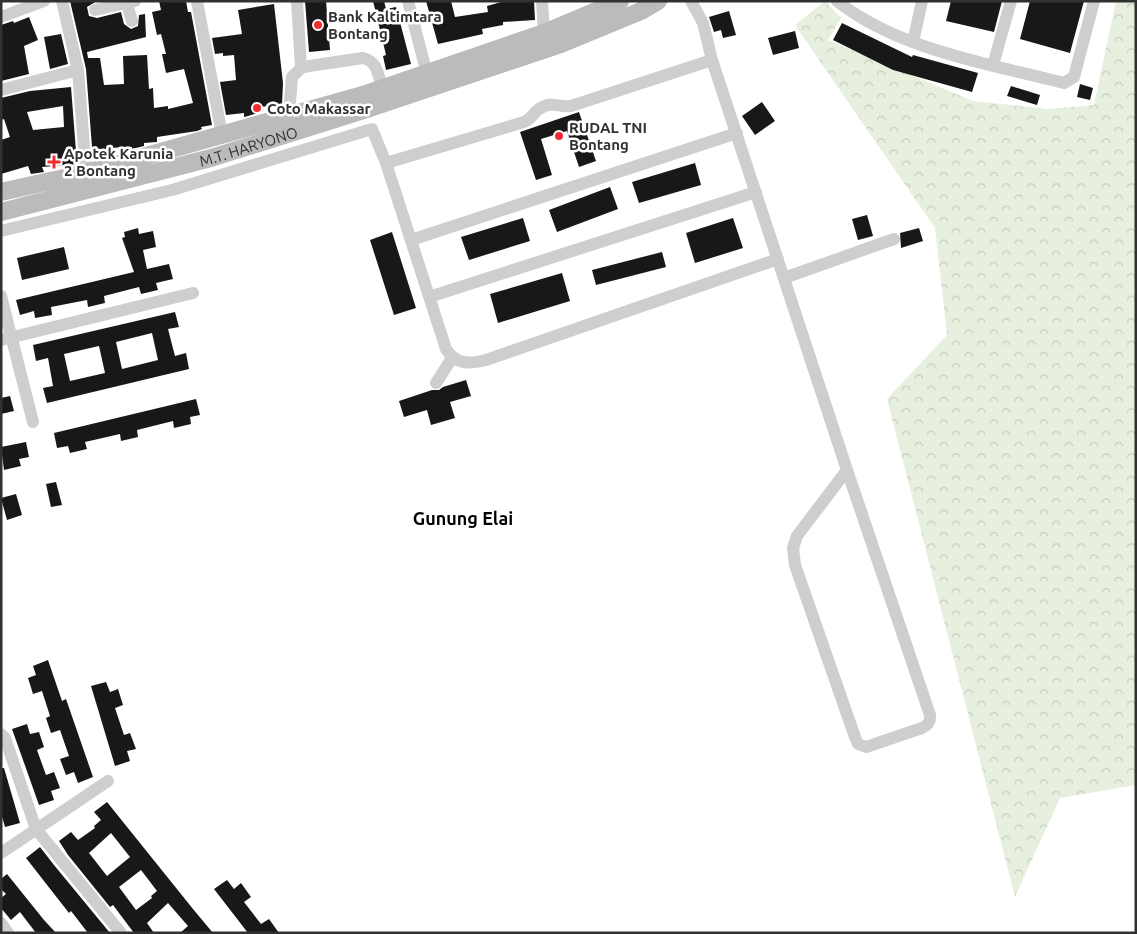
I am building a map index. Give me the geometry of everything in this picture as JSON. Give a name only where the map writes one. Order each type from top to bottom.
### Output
[{"type":"main road","name":"M.T. HARYONO","points":[[1,212],[211,158],[365,102],[561,44],[640,11],[658,1]]},
{"type":"main road","name":"M.T. HARYONO","points":[[1,192],[86,173],[289,115],[365,102],[382,88],[544,33],[612,3]]},
{"type":"street","points":[[1,17],[44,1]]},
{"type":"street","points":[[62,1],[78,70],[86,173]]},
{"type":"street","points":[[197,1],[222,135]]},
{"type":"street","points":[[297,1],[301,68]]},
{"type":"street","points":[[408,1],[427,74]]},
{"type":"street","points":[[542,1],[544,33]]},
{"type":"street","points":[[838,1],[861,18],[913,42],[1064,83],[1074,77],[1094,1]]},
{"type":"street","points":[[913,42],[922,1]]},
{"type":"street","points":[[993,65],[1012,1]]},
{"type":"street","points":[[95,10],[129,2],[132,21]]},
{"type":"street","points":[[697,3],[712,60],[846,470],[931,720],[922,728],[866,747],[858,744],[855,737],[795,565],[793,548],[797,536],[846,470]]},
{"type":"street","points":[[289,115],[292,77],[301,68],[363,58],[371,60],[375,65],[382,88]]},
{"type":"street","points":[[386,163],[524,122],[529,120],[541,108],[556,103],[566,107],[572,106],[712,60]]},
{"type":"street","points":[[1,90],[78,70]]},
{"type":"street","points":[[365,102],[372,129],[386,163],[446,349],[452,358],[473,363],[486,360],[778,259]]},
{"type":"street","points":[[1,231],[172,190],[372,129]]},
{"type":"street","points":[[411,240],[737,133]]},
{"type":"street","points":[[430,296],[756,192]]},
{"type":"street","points":[[784,278],[894,238]]},
{"type":"street","points":[[6,338],[193,293]]},
{"type":"street","points":[[1,296],[6,338],[33,422]]},
{"type":"street","points":[[436,384],[452,358]]},
{"type":"street","points":[[1,734],[5,738],[36,830],[121,933]]},
{"type":"street","points":[[1,853],[108,781]]},
{"type":"street","points":[[1,924],[8,933]]},
{"type":"green space","points":[[825,1],[841,18],[828,40],[973,101],[1048,109],[1094,105],[1116,1],[1136,1],[1136,785],[1060,798],[1015,897],[887,399],[947,335],[935,228],[795,25]]},
{"type":"building","points":[[70,1],[97,1],[87,7],[89,16],[97,18],[121,12],[124,24],[131,29],[138,26],[139,15],[145,14],[146,37],[87,52],[88,58],[100,58],[104,85],[124,84],[123,56],[147,55],[149,89],[153,88],[154,108],[168,106],[168,109],[193,103],[184,69],[166,73],[162,54],[166,54],[161,34],[157,35],[152,12],[161,10],[159,1],[186,1],[188,12],[191,12],[212,125],[201,127],[202,129],[197,131],[157,137],[157,142],[144,143],[144,146],[132,149],[132,147],[106,148],[107,155],[93,160],[86,69]]},
{"type":"building","name":"Bank Kaltimtara Bontang","points":[[305,1],[326,1],[330,50],[309,52]]},
{"type":"building","points":[[373,1],[384,1],[386,9],[396,7],[411,64],[386,70],[383,56],[386,55]]},
{"type":"building","points":[[426,1],[451,1],[455,17],[488,12],[487,6],[505,1],[534,1],[535,20],[503,22],[503,25],[482,29],[483,34],[438,44]]},
{"type":"building","points":[[951,1],[1002,1],[994,32],[946,21]]},
{"type":"building","points":[[1030,1],[1084,1],[1070,53],[1020,39]]},
{"type":"building","points":[[274,4],[283,83],[282,105],[258,107],[258,113],[244,117],[244,113],[226,115],[220,82],[236,80],[234,55],[223,56],[223,53],[215,54],[212,38],[242,34],[238,10]]},
{"type":"building","points":[[729,11],[736,35],[723,38],[721,30],[714,32],[709,17]]},
{"type":"building","points":[[29,17],[38,40],[24,46],[29,74],[1,81],[1,25],[13,21],[14,23]]},
{"type":"building","points":[[842,23],[912,57],[913,55],[978,73],[972,92],[893,70],[833,40]]},
{"type":"building","points":[[795,31],[799,48],[773,55],[768,38]]},
{"type":"building","points":[[61,34],[68,64],[50,69],[44,37]]},
{"type":"building","points":[[1080,84],[1093,88],[1090,100],[1077,97]]},
{"type":"building","points":[[1011,86],[1040,95],[1037,105],[1007,96]]},
{"type":"building","points":[[71,87],[77,164],[42,167],[44,172],[31,174],[28,166],[1,174],[1,140],[10,137],[4,119],[1,120],[1,98],[30,91]],"holes":[[[63,106],[64,127],[33,130],[27,112]]]},
{"type":"building","points":[[762,102],[775,121],[755,135],[742,116]]},
{"type":"building","points":[[579,112],[596,161],[579,167],[567,131],[541,139],[552,175],[536,180],[520,132]]},
{"type":"building","points":[[695,163],[701,185],[639,203],[632,182]]},
{"type":"building","points":[[610,187],[618,209],[557,232],[549,210]]},
{"type":"building","points":[[867,215],[873,236],[858,240],[852,219]]},
{"type":"building","points":[[523,218],[530,241],[469,260],[461,237]]},
{"type":"building","points":[[733,218],[743,248],[695,263],[686,233]]},
{"type":"building","points":[[138,228],[139,234],[153,231],[156,247],[143,250],[147,269],[169,264],[173,279],[156,283],[158,290],[141,294],[139,287],[104,296],[105,303],[88,307],[87,300],[51,307],[52,315],[35,318],[34,311],[20,315],[16,300],[134,272],[122,238],[125,237],[124,232]]},
{"type":"building","points":[[919,228],[923,241],[901,248],[900,233]]},
{"type":"building","points":[[392,232],[416,308],[394,315],[370,240]]},
{"type":"building","points":[[64,247],[69,269],[22,280],[17,258]]},
{"type":"building","points":[[662,252],[666,267],[596,285],[592,270]]},
{"type":"building","points":[[562,273],[570,301],[498,323],[490,294]]},
{"type":"building","points":[[175,312],[179,327],[168,329],[175,356],[186,353],[189,369],[47,403],[43,388],[53,386],[48,358],[36,361],[33,345]],"holes":[[[152,333],[158,360],[122,369],[116,342]],[[99,346],[105,373],[70,381],[64,354]]]},
{"type":"building","points":[[466,380],[471,396],[450,402],[455,418],[431,425],[427,410],[404,417],[399,401]]},
{"type":"building","points":[[10,396],[14,411],[1,414],[1,398]]},
{"type":"building","points":[[196,399],[200,415],[190,417],[191,424],[174,428],[173,421],[137,430],[138,437],[121,441],[120,434],[85,442],[87,449],[70,453],[68,446],[57,448],[54,433]]},
{"type":"building","points":[[26,442],[29,457],[19,459],[21,466],[4,470],[1,447]]},
{"type":"building","points":[[56,482],[62,505],[51,507],[46,484]]},
{"type":"building","points":[[16,494],[22,515],[7,520],[1,498]]},
{"type":"building","points":[[48,660],[62,701],[66,699],[93,777],[78,783],[74,772],[66,775],[60,759],[69,756],[60,730],[51,733],[46,718],[50,716],[42,691],[33,694],[28,678],[36,675],[33,666]]},
{"type":"building","points":[[106,682],[110,692],[118,689],[123,705],[115,708],[124,735],[130,733],[136,749],[127,751],[130,761],[115,766],[91,686]]},
{"type":"building","points":[[27,724],[30,734],[39,732],[44,747],[37,750],[46,775],[54,772],[60,788],[51,791],[54,800],[39,805],[12,729]]},
{"type":"building","points":[[1,768],[4,768],[20,823],[5,827],[1,813]]},
{"type":"building","points":[[107,802],[213,933],[180,933],[188,926],[168,903],[147,923],[154,933],[134,933],[113,905],[110,907],[59,841],[71,832],[78,840],[95,828],[94,826],[101,820],[94,812]],"holes":[[[111,833],[130,857],[107,876],[89,853]],[[141,870],[157,891],[151,896],[152,898],[136,910],[119,887]]]},
{"type":"building","points":[[40,847],[110,933],[88,933],[71,911],[69,913],[26,858]]},
{"type":"building","points":[[7,874],[56,933],[36,933],[20,912],[11,920],[1,908],[1,898],[6,894],[1,889],[1,879]]},
{"type":"building","points":[[227,880],[234,889],[241,883],[251,897],[244,902],[261,924],[269,919],[279,933],[248,933],[214,889]]},
{"type":"place","name":"Bank Kaltimtara Bontang","points":[[318,25]]},
{"type":"place","name":"Coto Makassar","points":[[257,108]]},
{"type":"place","name":"RUDAL TNI Bontang","points":[[559,136]]},
{"type":"place","name":"Apotek Karunia 2 Bontang","points":[[54,162]]},
{"type":"district","name":"Gunung Elai","points":[[463,518]]}]
